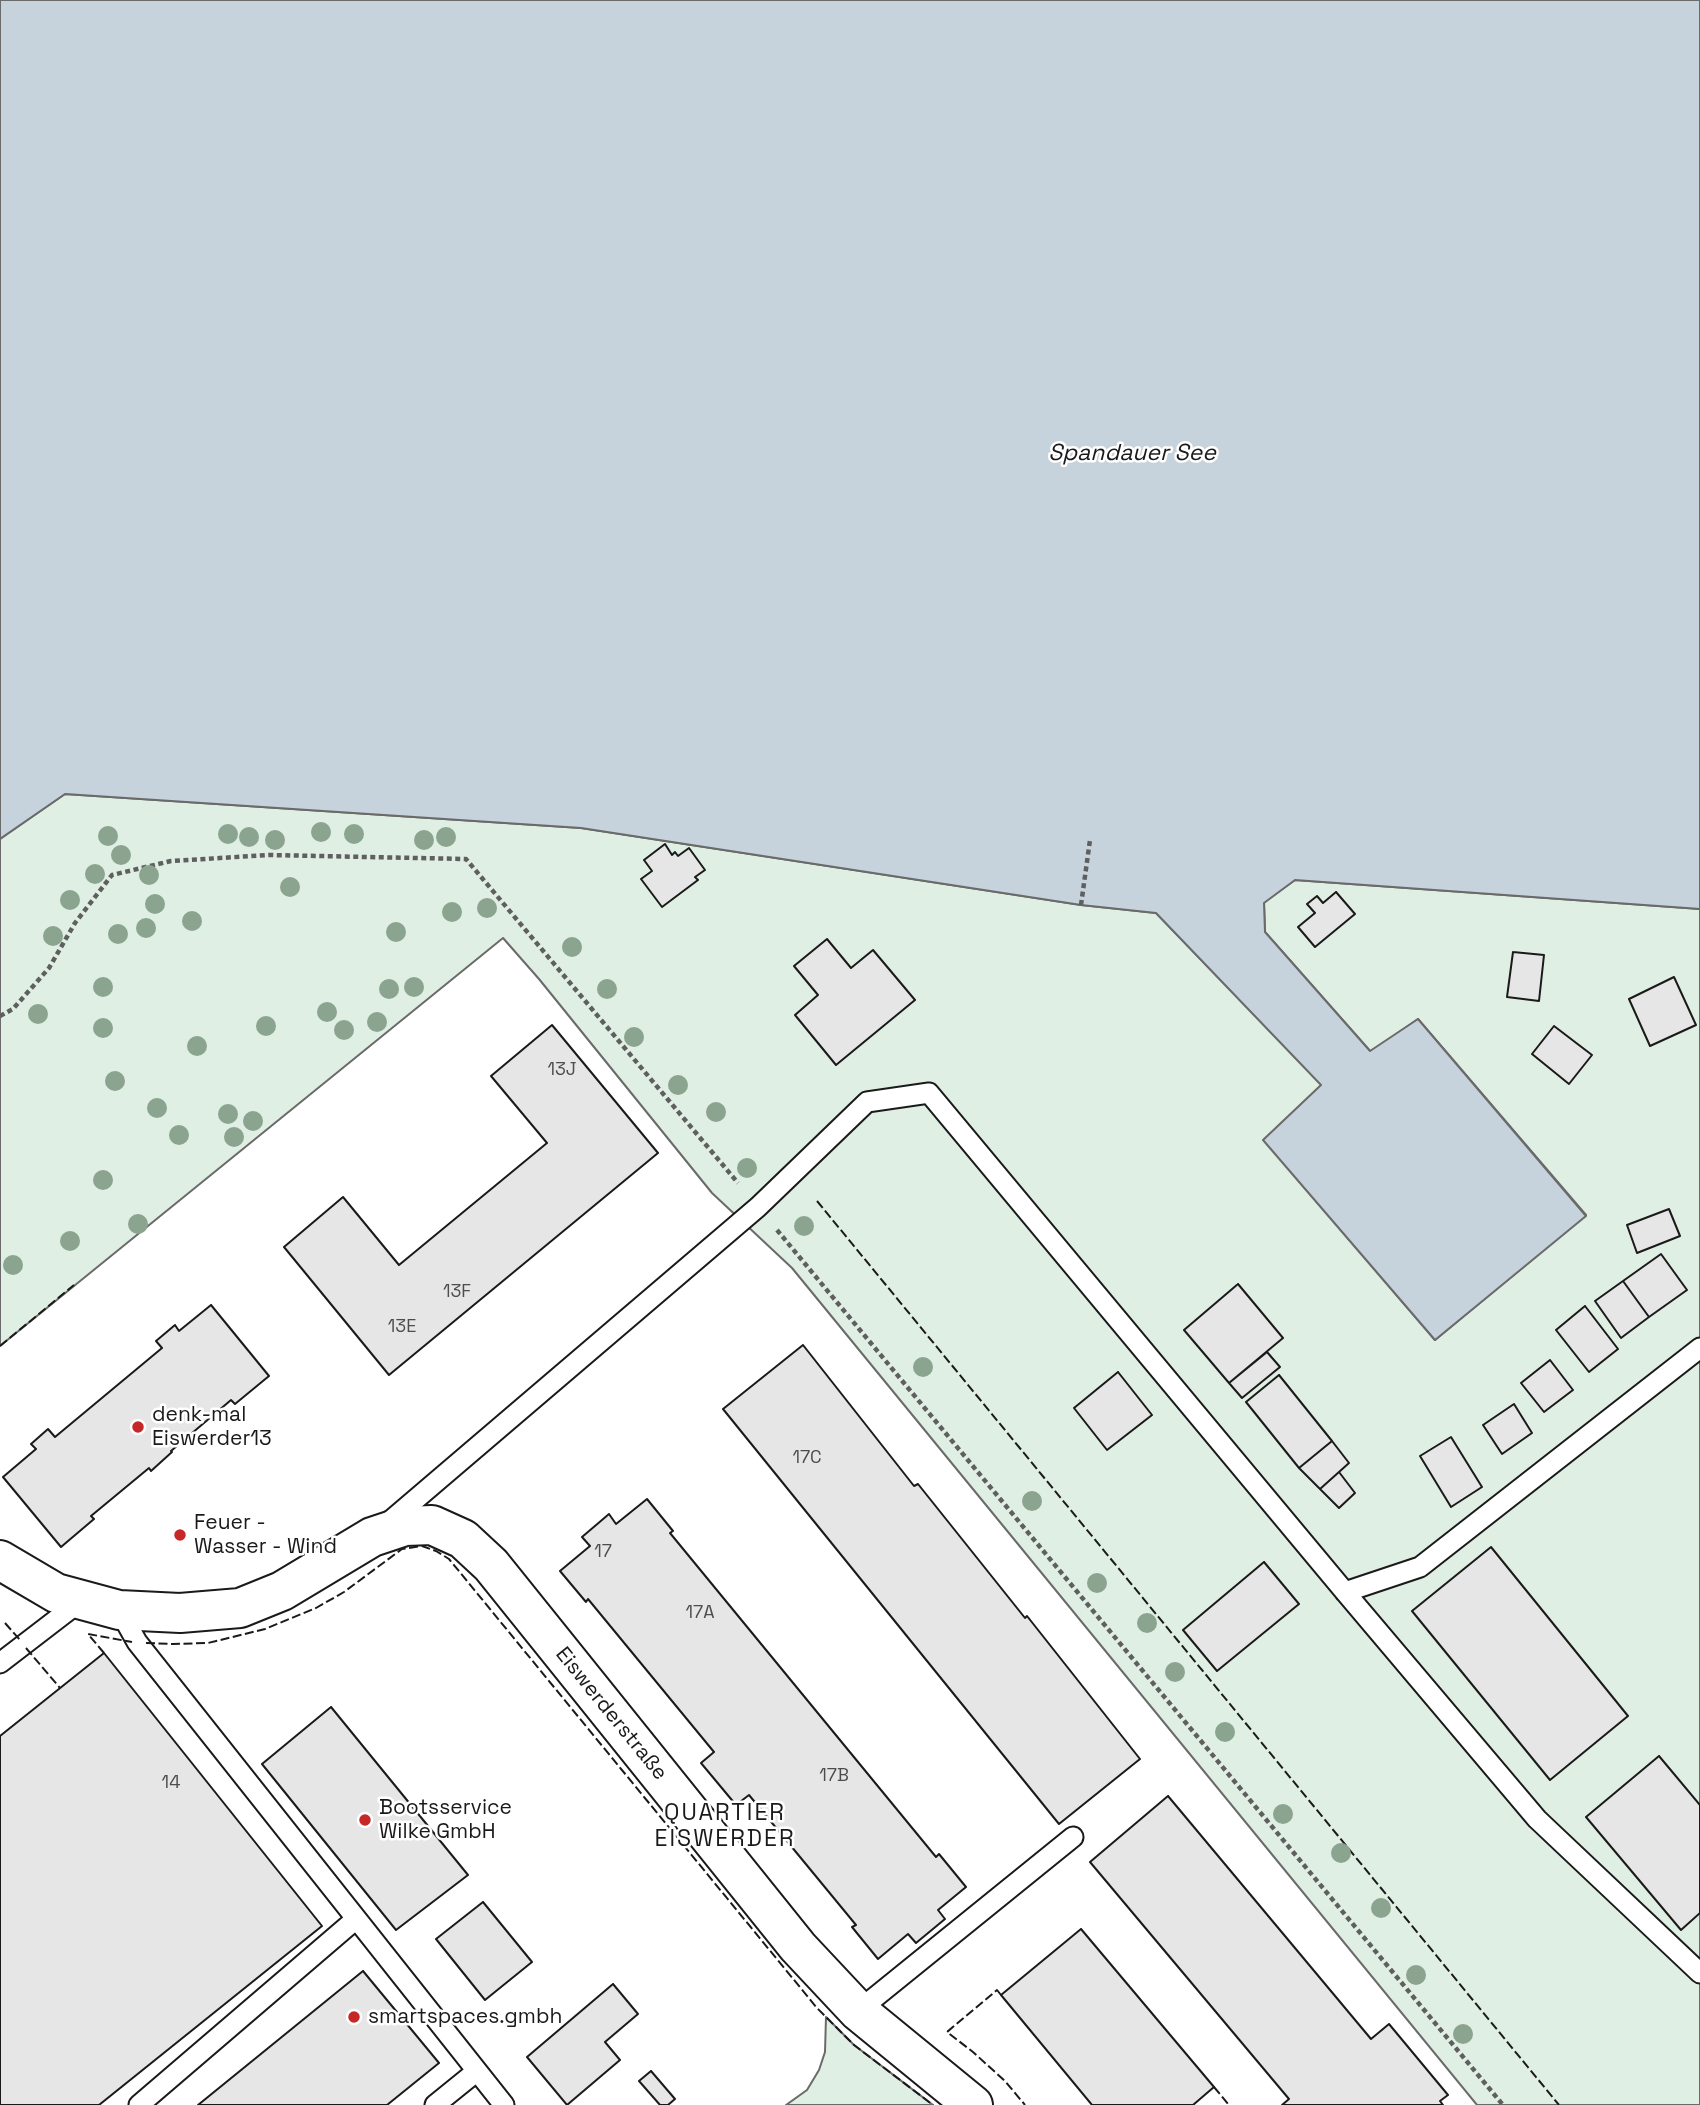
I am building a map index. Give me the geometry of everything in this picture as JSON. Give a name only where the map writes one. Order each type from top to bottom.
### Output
[{"type":"street","name":"Eiswerderstraße","points":[[0,1560],[56,1593],[119,1610],[180,1613],[240,1608],[282,1591],[372,1536],[405,1526],[432,1525],[463,1539],[491,1565],[798,1947],[858,2011],[973,2105]]},
{"type":"lane","name":"Eiswerderstraße","points":[[372,1536],[758,1207],[867,1102],[929,1093],[1345,1592]]},
{"type":"lane","points":[[1700,1348],[1420,1567],[1345,1592],[1538,1819],[1700,1973]]},
{"type":"lane","points":[[0,1663],[82,1600]]},
{"type":"lane","points":[[119,1610],[136,1642],[504,2105]]},
{"type":"lane","points":[[858,2011],[1073,1837]]},
{"type":"lane","points":[[139,2105],[355,1919]]},
{"type":"lane","points":[[435,2105],[477,2071]]},
{"type":"path","points":[[1081,905],[1090,840]]},
{"type":"path","points":[[0,1016],[13,1009],[49,968],[75,923],[112,875],[172,861],[269,855],[466,859],[1503,2105]]},
{"type":"green space","points":[[65,794],[581,828],[1081,905],[1156,913],[1322,1085],[1264,1140],[1435,1340],[1586,1215],[1418,1019],[1371,1052],[1265,932],[1264,902],[1295,880],[1700,909],[1700,2105],[1477,2105],[792,1268],[712,1193],[503,938],[0,1346],[0,839]]},
{"type":"green space","points":[[826,2017],[854,2045],[933,2105],[786,2105],[807,2090],[819,2070],[825,2052]]},
{"type":"water","name":"Spandauer See","points":[[0,0],[1700,0],[1700,909],[1295,880],[1264,903],[1265,932],[1370,1051],[1418,1019],[1586,1216],[1435,1340],[1263,1140],[1321,1085],[1156,913],[1081,905],[581,828],[65,794],[0,839]]},
{"type":"building","points":[[665,844],[672,855],[675,852],[678,856],[689,848],[705,870],[695,877],[698,880],[662,907],[641,879],[652,871],[644,860]]},
{"type":"building","points":[[1336,892],[1355,914],[1315,947],[1298,927],[1315,913],[1307,904],[1317,896],[1323,903]]},
{"type":"building","points":[[827,939],[851,968],[873,950],[915,1000],[836,1065],[795,1015],[818,995],[794,966]]},
{"type":"building","points":[[1513,952],[1544,955],[1539,1001],[1507,997]]},
{"type":"building","points":[[1674,977],[1696,1025],[1650,1046],[1629,999]]},
{"type":"building","points":[[552,1025],[658,1153],[389,1375],[284,1247],[343,1197],[399,1265],[547,1143],[491,1076]]},
{"type":"building","points":[[1554,1026],[1592,1055],[1569,1084],[1532,1054]]},
{"type":"building","points":[[1669,1209],[1680,1236],[1637,1253],[1627,1225]]},
{"type":"building","points":[[1661,1254],[1687,1290],[1649,1317],[1623,1281]]},
{"type":"building","points":[[1623,1281],[1649,1317],[1621,1338],[1595,1301]]},
{"type":"building","points":[[1238,1284],[1283,1338],[1229,1383],[1184,1330]]},
{"type":"building","points":[[211,1305],[269,1376],[235,1404],[231,1400],[151,1471],[149,1468],[91,1516],[94,1519],[61,1547],[3,1477],[36,1449],[31,1444],[48,1429],[55,1437],[162,1348],[156,1341],[175,1325],[179,1331]]},
{"type":"building","points":[[1585,1306],[1618,1349],[1589,1372],[1556,1330]]},
{"type":"building","points":[[803,1345],[914,1486],[918,1484],[1140,1759],[1059,1824],[723,1409]]},
{"type":"building","points":[[1267,1352],[1280,1367],[1242,1398],[1229,1383]]},
{"type":"building","points":[[1550,1360],[1573,1390],[1544,1412],[1521,1383]]},
{"type":"building","points":[[1118,1372],[1152,1415],[1107,1450],[1074,1408]]},
{"type":"building","points":[[1279,1375],[1332,1441],[1299,1468],[1246,1402]]},
{"type":"building","points":[[1514,1404],[1532,1433],[1502,1454],[1483,1425]]},
{"type":"building","points":[[1451,1437],[1482,1487],[1451,1507],[1420,1456]]},
{"type":"building","points":[[1332,1441],[1349,1463],[1320,1489],[1299,1468]]},
{"type":"building","points":[[1339,1472],[1355,1493],[1339,1508],[1320,1489]]},
{"type":"building","points":[[647,1499],[673,1531],[670,1533],[936,1857],[939,1854],[966,1887],[938,1910],[945,1919],[916,1943],[908,1934],[878,1959],[852,1927],[856,1925],[749,1795],[736,1805],[701,1763],[714,1752],[588,1599],[586,1602],[560,1571],[590,1546],[582,1537],[609,1514],[616,1524]]},
{"type":"building","points":[[1491,1547],[1628,1716],[1550,1780],[1412,1611]]},
{"type":"building","points":[[1264,1562],[1299,1604],[1217,1671],[1183,1630]]},
{"type":"building","points":[[104,1653],[322,1926],[99,2105],[0,2105],[0,1736]]},
{"type":"building","name":"Bootsservice Wilke GmbH","points":[[331,1707],[468,1875],[396,1930],[262,1764]]},
{"type":"building","points":[[1659,1756],[1700,1805],[1700,1913],[1681,1930],[1586,1817]]},
{"type":"building","points":[[1168,1796],[1371,2039],[1389,2024],[1448,2095],[1440,2101],[1443,2105],[1282,2105],[1289,2099],[1090,1862]]},
{"type":"building","points":[[483,1902],[532,1962],[485,2000],[436,1939]]},
{"type":"building","points":[[1081,1929],[1214,2087],[1193,2105],[1092,2105],[1001,1995]]},
{"type":"building","name":"smartspaces.gmbh","points":[[363,1971],[439,2063],[387,2105],[198,2105]]},
{"type":"building","points":[[613,1984],[638,2014],[605,2042],[620,2060],[567,2105],[527,2057]]},
{"type":"building","points":[[651,2071],[675,2099],[668,2105],[660,2105],[639,2081]]},
{"type":"fence","points":[[817,1201],[1559,2105]]},
{"type":"fence","points":[[0,1346],[74,1285]]},
{"type":"fence","points":[[146,1643],[208,1643],[265,1629],[316,1608],[344,1592],[402,1549],[422,1546],[436,1551],[449,1559],[817,2008],[854,2045],[933,2105]]},
{"type":"fence","points":[[5,1623],[20,1640]]},
{"type":"fence","points":[[104,1653],[88,1634],[132,1642]]},
{"type":"fence","points":[[26,1648],[60,1688]]},
{"type":"fence","points":[[1001,1995],[997,1990],[947,2032],[1005,2081],[1025,2105]]},
{"type":"fence","points":[[1214,2087],[1229,2105]]},
{"type":"place","name":"denk-mal Eiswerder13","points":[[138,1427]]},
{"type":"place","name":"Feuer - Wasser - Wind","points":[[180,1535]]},
{"type":"place","name":"Bootsservice Wilke GmbH","points":[[365,1820]]},
{"type":"place","name":"smartspaces.gmbh","points":[[354,2017]]},
{"type":"district","name":"QUARTIER EISWERDER","points":[[725,1827]]}]
